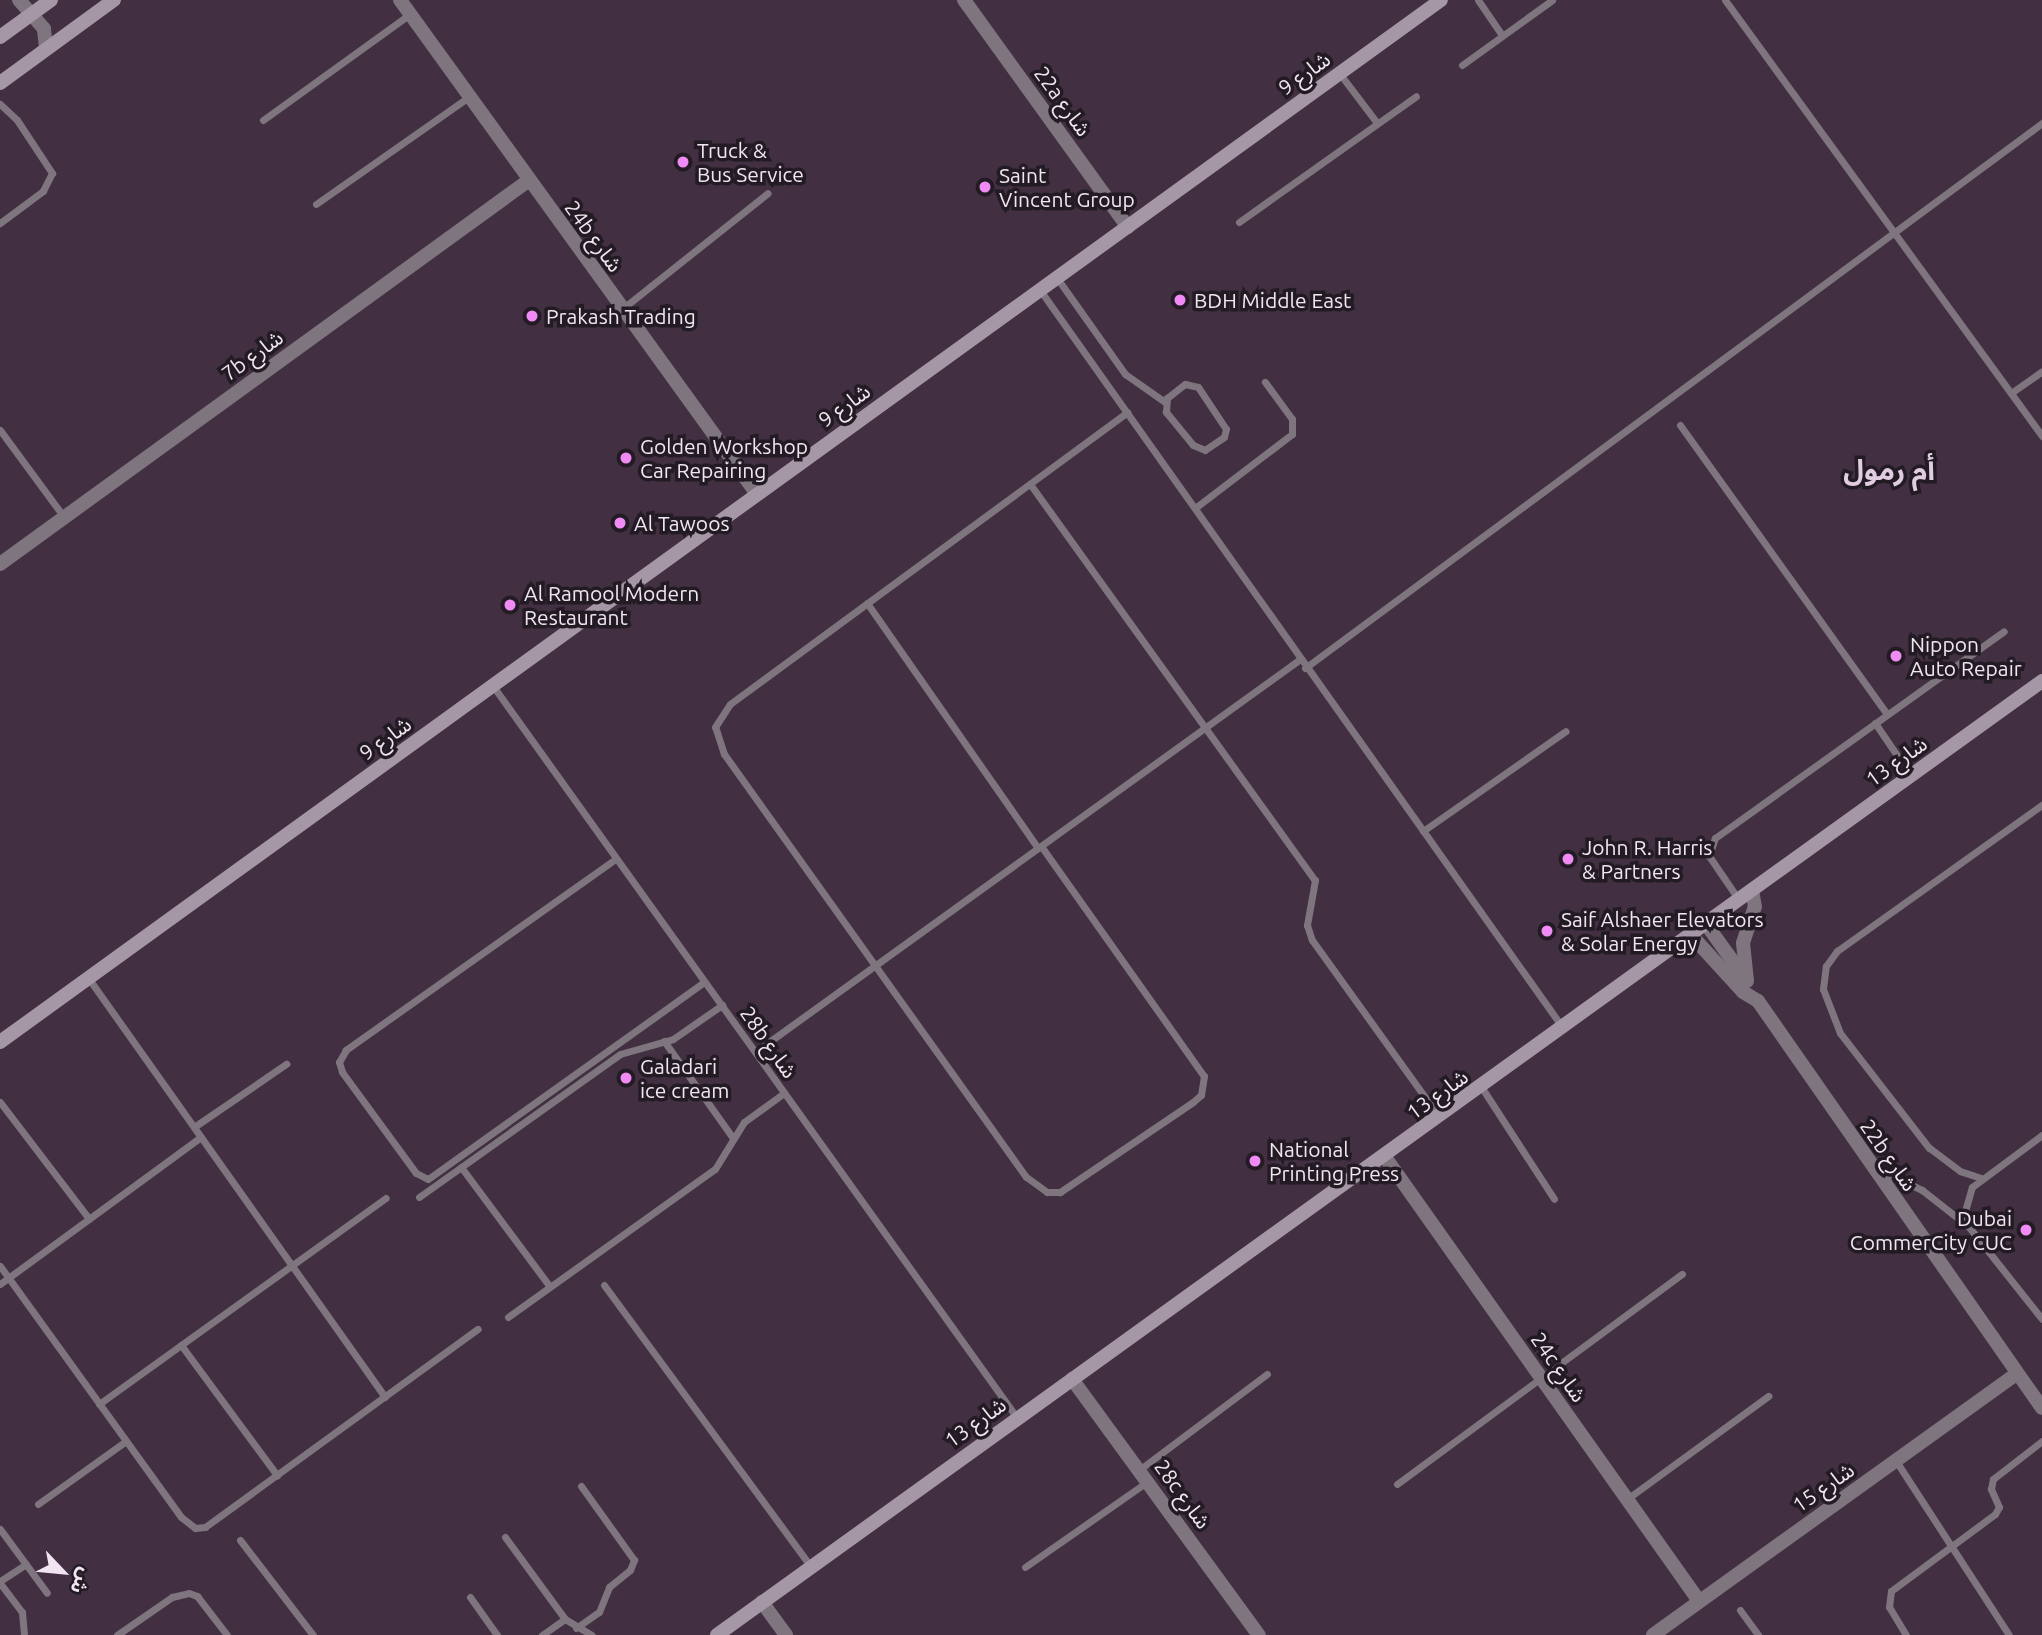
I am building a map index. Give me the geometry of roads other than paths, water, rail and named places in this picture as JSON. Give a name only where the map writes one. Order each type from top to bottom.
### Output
[{"type":"street","points":[[19,0],[44,29],[46,49]]},
{"type":"street","points":[[0,37],[51,0]]},
{"type":"street","points":[[0,83],[114,0]]},
{"type":"street","name":"24b شارع","points":[[400,0],[528,181],[757,494]]},
{"type":"street","name":"22a شارع","points":[[964,0],[1128,227]]},
{"type":"street","name":"شارع 9","points":[[0,1042],[1441,0]]},
{"type":"street","name":"7b شارع","points":[[0,564],[528,181]]},
{"type":"street","name":"شارع 13","points":[[717,1635],[1482,1088],[2042,681]]},
{"type":"street","points":[[1747,981],[1743,943],[1755,908],[1752,890]]},
{"type":"street","points":[[1706,924],[1758,1000]]},
{"type":"street","name":"22b شارع","points":[[1691,935],[1743,992],[1758,1000],[1870,1165],[2042,1408]]},
{"type":"street","name":"24c شارع","points":[[1385,1157],[1699,1601]]},
{"type":"street","name":"شارع 15","points":[[1653,1635],[2017,1373]]},
{"type":"street","name":"28c شارع","points":[[1072,1379],[1259,1635]]},
{"type":"street","points":[[762,1602],[786,1635]]},
{"type":"lane","points":[[1478,0],[1502,35]]},
{"type":"lane","points":[[1462,65],[1552,0]]},
{"type":"lane","points":[[1725,0],[2042,436]]},
{"type":"lane","points":[[263,120],[410,14]]},
{"type":"lane","points":[[1340,74],[1377,123]]},
{"type":"lane","points":[[1239,222],[1416,96]]},
{"type":"lane","points":[[316,204],[469,97]]},
{"type":"lane","points":[[0,104],[17,120],[52,173],[43,191],[0,223]]},
{"type":"lane","points":[[1304,668],[2042,123]]},
{"type":"lane","points":[[622,309],[768,193]]},
{"type":"lane","points":[[1056,278],[1125,374],[1165,402],[1166,412],[1196,448],[1205,450],[1224,437],[1224,425],[1194,384],[1185,384],[1165,402]]},
{"type":"lane","points":[[1040,290],[1195,508],[1304,668],[1563,1028]]},
{"type":"lane","points":[[2011,393],[2042,371]]},
{"type":"lane","points":[[1195,508],[1292,433],[1292,419],[1265,382]]},
{"type":"lane","points":[[867,603],[1199,1066],[1205,1086],[1193,1102],[1072,1188],[1047,1192],[1026,1177],[724,754],[715,727],[730,704],[867,603],[1030,484],[1127,412]]},
{"type":"lane","points":[[1681,425],[1887,714]]},
{"type":"lane","points":[[0,430],[64,517]]},
{"type":"lane","points":[[1030,484],[1315,880],[1307,925],[1312,940],[1440,1118]]},
{"type":"lane","points":[[1740,900],[1709,856],[1710,843],[2004,631]]},
{"type":"lane","points":[[755,1052],[1299,660]]},
{"type":"lane","name":"28b شارع","points":[[493,686],[614,860],[722,1005],[1017,1418]]},
{"type":"lane","points":[[1875,723],[1911,776]]},
{"type":"lane","points":[[1423,831],[1566,731]]},
{"type":"lane","points":[[1981,1178],[1960,1171],[1928,1148],[1840,1033],[1823,989],[1826,967],[1837,951],[2042,805]]},
{"type":"lane","points":[[614,860],[346,1050],[339,1062],[342,1072],[416,1173],[428,1179],[703,983]]},
{"type":"lane","points":[[88,978],[385,1397]]},
{"type":"lane","points":[[419,1197],[620,1054],[664,1041],[722,1005]]},
{"type":"lane","points":[[664,1041],[733,1138]]},
{"type":"lane","points":[[194,1127],[286,1064]]},
{"type":"lane","points":[[1482,1088],[1554,1199]]},
{"type":"lane","points":[[508,1317],[715,1169],[744,1122],[784,1093]]},
{"type":"lane","points":[[0,1102],[89,1219]]},
{"type":"lane","points":[[1969,1227],[1966,1198],[1981,1178],[2042,1135]]},
{"type":"lane","points":[[0,1284],[201,1137]]},
{"type":"lane","points":[[1870,1165],[1922,1190],[1969,1227],[2042,1319]]},
{"type":"lane","points":[[461,1167],[550,1287]]},
{"type":"lane","points":[[99,1404],[386,1198]]},
{"type":"lane","points":[[0,1266],[181,1517],[195,1528],[205,1527],[478,1329]]},
{"type":"lane","points":[[1398,1484],[1682,1274]]},
{"type":"lane","points":[[604,1285],[811,1567]]},
{"type":"lane","points":[[181,1345],[277,1475]]},
{"type":"lane","points":[[1025,1567],[1267,1374]]},
{"type":"lane","points":[[1627,1499],[1768,1396]]},
{"type":"lane","points":[[38,1504],[126,1441]]},
{"type":"lane","points":[[1906,1635],[1889,1607],[1891,1591],[1998,1511],[1993,1479],[2042,1441]]},
{"type":"lane","points":[[1896,1461],[2009,1635]]},
{"type":"lane","points":[[580,1486],[634,1560],[630,1570],[610,1587],[599,1612],[581,1631]]},
{"type":"lane","points":[[0,1529],[47,1593]]},
{"type":"lane","points":[[505,1537],[565,1619],[581,1631],[592,1635]]},
{"type":"lane","points":[[240,1539],[313,1635]]},
{"type":"lane","points":[[24,1635],[26,1620],[0,1582],[26,1564]]},
{"type":"lane","points":[[117,1635],[180,1593],[197,1596],[227,1635]]},
{"type":"lane","points":[[470,1597],[496,1635]]},
{"type":"lane","points":[[1740,1610],[1758,1635]]},
{"type":"lane","points":[[542,1635],[565,1619]]},
{"type":"place","name":"Truck & Bus Service","points":[[683,162]]},
{"type":"place","name":"Saint Vincent Group","points":[[985,187]]},
{"type":"place","name":"BDH Middle East","points":[[1180,300]]},
{"type":"place","name":"Prakash Trading","points":[[532,316]]},
{"type":"place","name":"Golden Workshop Car Repairing","points":[[626,458]]},
{"type":"place","name":"Al Tawoos","points":[[620,523]]},
{"type":"place","name":"Al Ramool Modern Restaurant","points":[[510,605]]},
{"type":"place","name":"Nippon Auto Repair","points":[[1896,656]]},
{"type":"place","name":"John R. Harris & Partners","points":[[1568,859]]},
{"type":"place","name":"Saif Alshaer Elevators & Solar Energy","points":[[1547,931]]},
{"type":"place","name":"Galadari ice cream","points":[[626,1078]]},
{"type":"place","name":"National Printing Press","points":[[1255,1161]]},
{"type":"place","name":"Dubai CommerCity CUC","points":[[2026,1230]]},
{"type":"district","name":"أم رمول","points":[[1889,470]]}]
